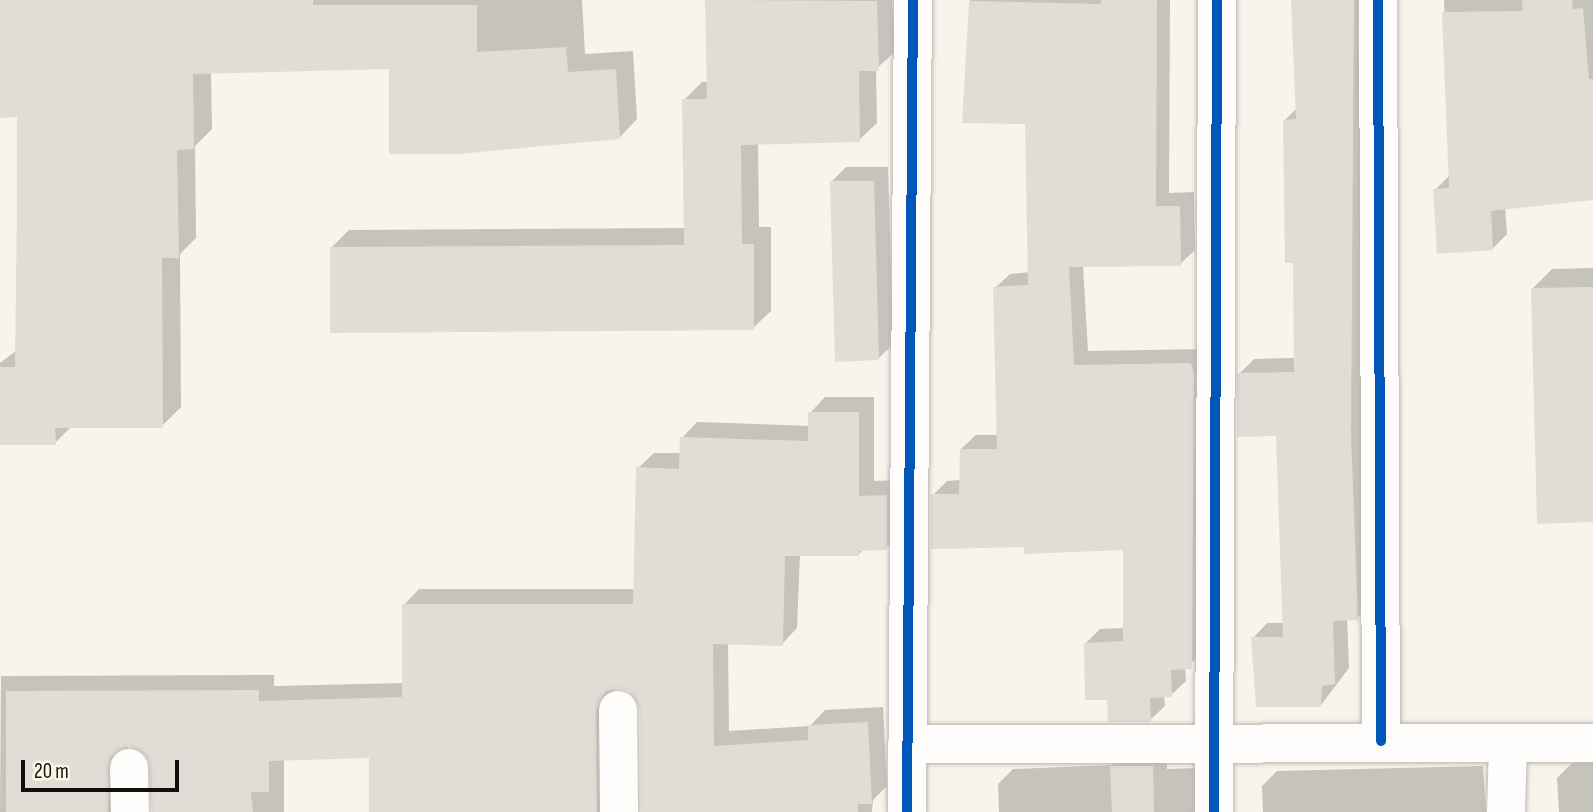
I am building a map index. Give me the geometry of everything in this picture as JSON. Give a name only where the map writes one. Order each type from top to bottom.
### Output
[{"type":"street","points":[[907,812],[913,0]]},
{"type":"street","points":[[1214,812],[1217,0]]},
{"type":"street","points":[[1378,0],[1381,741]]},
{"type":"street","points":[[618,710],[619,812]]},
{"type":"street","points":[[907,744],[1381,741],[1593,743]]},
{"type":"street","points":[[1506,812],[1508,743]]},
{"type":"street","points":[[130,768],[130,812]]},
{"type":"building","points":[[0,0],[313,0],[313,5],[477,5],[477,52],[566,47],[568,72],[616,69],[620,139],[458,154],[389,154],[389,69],[193,74],[194,149],[177,150],[179,258],[162,258],[163,428],[55,428],[56,445],[0,445],[0,367],[15,367],[17,117],[0,118]]},
{"type":"building","points":[[705,0],[877,1],[879,71],[859,71],[860,142],[741,145],[742,244],[754,244],[754,330],[330,333],[330,247],[684,245],[682,99],[707,99]]},
{"type":"building","points":[[1101,0],[1157,0],[1156,206],[1180,206],[1181,266],[1069,267],[1074,365],[1191,363],[1194,374],[1192,669],[1171,670],[1172,697],[1150,698],[1151,722],[1108,722],[1107,700],[1085,700],[1084,643],[1123,641],[1123,550],[1024,554],[1024,547],[931,549],[931,494],[959,494],[960,449],[997,449],[993,287],[1028,285],[1025,124],[962,123],[969,1],[1101,4]]},
{"type":"building","points":[[1291,0],[1354,0],[1351,435],[1358,620],[1333,621],[1335,684],[1322,686],[1321,707],[1256,707],[1251,637],[1283,637],[1276,436],[1237,437],[1237,373],[1294,372],[1293,263],[1285,263],[1283,120],[1296,119]]},
{"type":"building","points":[[1522,0],[1572,0],[1573,9],[1583,8],[1589,79],[1593,79],[1593,200],[1491,211],[1493,250],[1437,254],[1433,189],[1449,188],[1442,12],[1523,11]]},
{"type":"building","points":[[830,181],[874,181],[879,360],[835,362]]},
{"type":"building","points":[[1593,287],[1593,522],[1537,524],[1531,288]]},
{"type":"building","points":[[808,412],[859,412],[859,496],[887,495],[887,550],[859,551],[859,556],[785,556],[783,646],[713,644],[714,746],[808,740],[808,725],[868,722],[872,804],[858,804],[858,812],[641,812],[640,709],[629,691],[618,688],[606,692],[596,710],[597,812],[369,812],[369,758],[269,761],[269,792],[251,792],[253,812],[152,812],[148,757],[129,746],[110,758],[108,812],[6,812],[6,691],[259,690],[259,701],[402,697],[402,604],[633,604],[636,467],[679,469],[680,437],[808,441]]},
{"type":"building","points":[[1110,766],[1153,766],[1154,812],[1112,812]]},
{"type":"cycle path","points":[[907,812],[913,0]]},
{"type":"cycle path","points":[[1214,812],[1217,0]]},
{"type":"cycle path","points":[[1378,0],[1381,741]]}]
